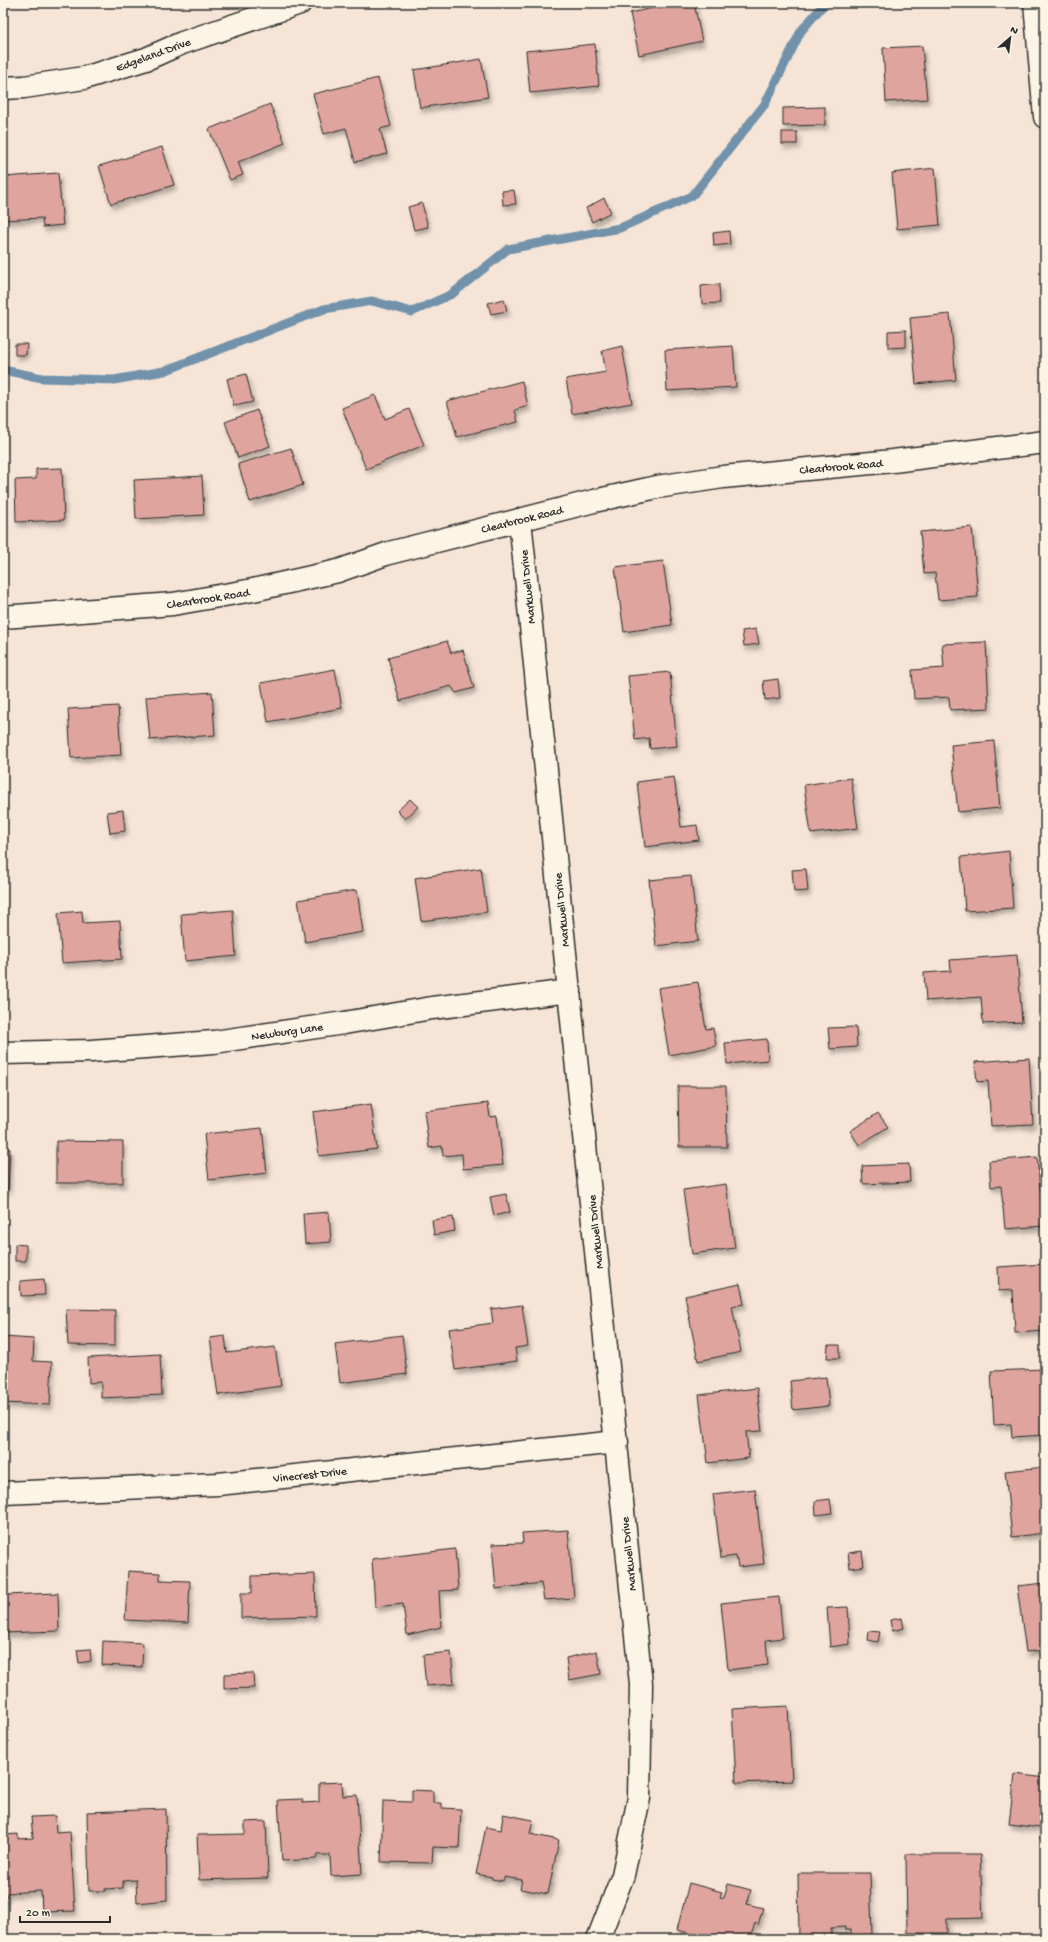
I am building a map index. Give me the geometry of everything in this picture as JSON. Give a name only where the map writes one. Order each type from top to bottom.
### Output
[{"type":"street","name":"Edgeland Drive","points":[[3,88],[24,87],[84,78],[146,59],[182,43],[300,3]]},
{"type":"street","points":[[1035,3],[1045,117]]},
{"type":"street","name":"Clearbrook Road","points":[[3,617],[173,604],[254,590],[338,571],[389,553],[594,501],[657,487],[893,461],[1045,442]]},
{"type":"street","name":"Markwell Drive","points":[[520,520],[641,1684],[639,1798],[623,1875],[598,1939]]},
{"type":"street","name":"Newburg Lane","points":[[3,1053],[91,1051],[214,1042],[344,1023],[432,1008],[570,991]]},
{"type":"street","name":"Vinecrest Drive","points":[[3,1494],[218,1484],[617,1442]]},
{"type":"building","points":[[675,3],[694,3],[702,41],[639,55],[630,13]]},
{"type":"building","points":[[595,44],[599,86],[530,93],[526,51]]},
{"type":"building","points":[[922,46],[927,99],[886,102],[883,48]]},
{"type":"building","points":[[481,59],[488,97],[420,108],[414,70]]},
{"type":"building","points":[[378,78],[391,126],[380,129],[387,154],[355,162],[346,128],[324,134],[313,94]]},
{"type":"building","points":[[270,104],[285,143],[238,162],[243,175],[230,180],[209,129]]},
{"type":"building","points":[[825,107],[825,125],[783,126],[783,108]]},
{"type":"building","points":[[782,132],[797,132],[797,144],[782,144]]},
{"type":"building","points":[[162,147],[174,185],[111,204],[99,166]]},
{"type":"building","points":[[935,168],[940,225],[897,229],[892,173]]},
{"type":"building","points":[[58,173],[63,225],[43,227],[42,218],[3,220],[3,177]]},
{"type":"building","points":[[514,190],[516,204],[503,205],[502,191]]},
{"type":"building","points":[[604,198],[611,212],[592,222],[586,208]]},
{"type":"building","points":[[422,203],[428,227],[414,230],[408,207]]},
{"type":"building","points":[[729,231],[730,244],[714,246],[713,233]]},
{"type":"building","points":[[719,284],[720,303],[702,304],[701,286]]},
{"type":"building","points":[[504,299],[507,311],[491,314],[488,303]]},
{"type":"building","points":[[950,314],[956,380],[916,384],[910,318]]},
{"type":"building","points":[[906,330],[906,347],[888,348],[888,331]]},
{"type":"building","points":[[15,344],[27,344],[26,355],[15,355]]},
{"type":"building","points":[[622,346],[632,403],[572,414],[566,379],[606,372],[602,351]]},
{"type":"building","points":[[733,346],[736,387],[667,391],[665,350]]},
{"type":"building","points":[[246,374],[253,402],[234,406],[227,379]]},
{"type":"building","points":[[522,381],[528,406],[515,410],[518,422],[457,437],[447,401]]},
{"type":"building","points":[[375,395],[385,419],[409,409],[424,445],[366,469],[342,408]]},
{"type":"building","points":[[257,410],[270,446],[238,458],[225,422]]},
{"type":"building","points":[[291,448],[303,485],[250,502],[238,464]]},
{"type":"building","points":[[62,468],[64,520],[16,522],[15,480],[36,479],[36,469]]},
{"type":"building","points":[[202,476],[204,515],[136,519],[134,480]]},
{"type":"building","points":[[972,527],[978,597],[938,600],[935,573],[924,574],[920,532]]},
{"type":"building","points":[[663,561],[672,625],[624,632],[615,567]]},
{"type":"building","points":[[756,629],[759,644],[744,646],[742,631]]},
{"type":"building","points":[[447,641],[451,653],[463,650],[474,688],[456,693],[451,686],[400,701],[388,658]]},
{"type":"building","points":[[986,642],[989,708],[950,710],[949,697],[914,699],[912,670],[944,668],[942,644]]},
{"type":"building","points":[[335,669],[342,708],[268,722],[261,683]]},
{"type":"building","points":[[670,672],[677,746],[650,749],[649,738],[635,740],[628,676]]},
{"type":"building","points":[[778,679],[780,698],[765,700],[763,681]]},
{"type":"building","points":[[212,692],[215,735],[150,740],[146,697]]},
{"type":"building","points":[[118,706],[121,755],[71,758],[68,709]]},
{"type":"building","points":[[994,741],[1000,808],[958,812],[951,745]]},
{"type":"building","points":[[674,777],[681,827],[697,825],[699,840],[645,847],[637,782]]},
{"type":"building","points":[[851,778],[858,828],[811,834],[804,785]]},
{"type":"building","points":[[410,799],[418,807],[405,819],[397,811]]},
{"type":"building","points":[[123,810],[125,831],[110,833],[107,812]]},
{"type":"building","points":[[1009,851],[1013,908],[965,911],[961,857]]},
{"type":"building","points":[[481,868],[487,912],[421,921],[415,878]]},
{"type":"building","points":[[806,869],[808,891],[794,892],[792,870]]},
{"type":"building","points":[[691,876],[698,941],[656,946],[649,880]]},
{"type":"building","points":[[357,890],[363,932],[305,942],[298,900]]},
{"type":"building","points":[[233,910],[236,956],[185,961],[181,914]]},
{"type":"building","points":[[82,911],[83,923],[120,921],[122,959],[62,963],[58,913]]},
{"type":"building","points":[[1017,955],[1022,1022],[983,1024],[981,997],[926,1001],[924,973],[951,971],[950,960]]},
{"type":"building","points":[[698,982],[706,1029],[713,1028],[716,1046],[669,1055],[658,988]]},
{"type":"building","points":[[856,1027],[857,1047],[830,1049],[828,1028]]},
{"type":"building","points":[[767,1039],[768,1060],[727,1064],[725,1043]]},
{"type":"building","points":[[1029,1058],[1033,1124],[991,1126],[988,1081],[977,1082],[975,1062]]},
{"type":"building","points":[[678,1086],[726,1086],[727,1147],[679,1147]]},
{"type":"building","points":[[488,1103],[490,1117],[497,1116],[503,1165],[463,1169],[462,1154],[443,1156],[442,1146],[429,1148],[424,1111]]},
{"type":"building","points":[[371,1104],[377,1149],[319,1156],[313,1112]]},
{"type":"building","points":[[878,1113],[888,1127],[859,1145],[850,1131]]},
{"type":"building","points":[[262,1128],[267,1173],[209,1180],[204,1134]]},
{"type":"building","points":[[56,1141],[123,1142],[123,1183],[56,1183]]},
{"type":"building","points":[[3,1148],[10,1149],[8,1189],[3,1189]]},
{"type":"building","points":[[1037,1157],[1044,1226],[1005,1229],[1001,1186],[991,1187],[989,1161]]},
{"type":"building","points":[[909,1164],[910,1182],[863,1184],[862,1166]]},
{"type":"building","points":[[726,1184],[735,1248],[692,1254],[683,1190]]},
{"type":"building","points":[[506,1194],[510,1212],[494,1216],[490,1197]]},
{"type":"building","points":[[329,1212],[331,1242],[305,1244],[303,1214]]},
{"type":"building","points":[[453,1217],[455,1231],[434,1235],[432,1220]]},
{"type":"building","points":[[15,1244],[26,1245],[26,1261],[15,1261]]},
{"type":"building","points":[[1045,1264],[1045,1331],[1015,1333],[1013,1290],[999,1291],[998,1267]]},
{"type":"building","points":[[44,1279],[45,1295],[21,1296],[20,1281]]},
{"type":"building","points":[[740,1284],[744,1304],[732,1306],[741,1352],[698,1361],[685,1296]]},
{"type":"building","points":[[522,1305],[528,1346],[515,1348],[517,1361],[455,1370],[449,1329],[493,1323],[491,1309]]},
{"type":"building","points":[[66,1309],[115,1310],[115,1346],[68,1345]]},
{"type":"building","points":[[402,1335],[407,1374],[340,1383],[335,1344]]},
{"type":"building","points":[[225,1336],[227,1353],[275,1347],[281,1386],[218,1395],[210,1338]]},
{"type":"building","points":[[3,1337],[34,1339],[33,1361],[52,1362],[50,1405],[3,1403]]},
{"type":"building","points":[[828,1345],[840,1345],[840,1358],[827,1358]]},
{"type":"building","points":[[160,1354],[162,1395],[101,1398],[101,1382],[89,1383],[88,1358]]},
{"type":"building","points":[[1045,1369],[1045,1435],[1012,1437],[1011,1424],[994,1425],[991,1371]]},
{"type":"building","points":[[826,1377],[829,1406],[793,1410],[790,1381]]},
{"type":"building","points":[[757,1388],[762,1431],[746,1432],[749,1458],[708,1463],[699,1395]]},
{"type":"building","points":[[1045,1467],[1045,1533],[1012,1537],[1005,1471]]},
{"type":"building","points":[[755,1489],[764,1564],[738,1567],[736,1556],[721,1558],[713,1494]]},
{"type":"building","points":[[830,1499],[832,1513],[816,1515],[815,1501]]},
{"type":"building","points":[[568,1530],[574,1598],[544,1600],[541,1583],[496,1589],[492,1544],[523,1543],[522,1533]]},
{"type":"building","points":[[455,1549],[458,1590],[439,1591],[441,1627],[407,1635],[403,1604],[375,1607],[372,1559]]},
{"type":"building","points":[[862,1551],[864,1566],[850,1568],[848,1553]]},
{"type":"building","points":[[128,1571],[160,1573],[160,1580],[190,1581],[188,1623],[125,1620]]},
{"type":"building","points":[[315,1574],[316,1616],[241,1618],[241,1593],[252,1593],[252,1576]]},
{"type":"building","points":[[1045,1583],[1045,1650],[1026,1652],[1017,1586]]},
{"type":"building","points":[[58,1593],[59,1631],[3,1633],[3,1595]]},
{"type":"building","points":[[779,1597],[783,1638],[766,1640],[768,1665],[728,1670],[721,1603]]},
{"type":"building","points":[[848,1607],[850,1644],[830,1647],[827,1608]]},
{"type":"building","points":[[902,1618],[904,1628],[892,1631],[890,1620]]},
{"type":"building","points":[[869,1631],[880,1632],[878,1642],[868,1640]]},
{"type":"building","points":[[103,1641],[143,1643],[142,1667],[102,1665]]},
{"type":"building","points":[[90,1649],[91,1661],[79,1663],[77,1650]]},
{"type":"building","points":[[597,1651],[601,1674],[569,1680],[566,1658]]},
{"type":"building","points":[[451,1652],[454,1684],[426,1686],[423,1655]]},
{"type":"building","points":[[253,1673],[254,1688],[224,1689],[224,1674]]},
{"type":"building","points":[[788,1706],[792,1781],[736,1783],[732,1709]]},
{"type":"building","points":[[1015,1774],[1045,1778],[1045,1839],[1040,1839],[1041,1828],[1009,1824]]},
{"type":"building","points":[[342,1782],[343,1796],[357,1795],[362,1874],[331,1876],[330,1855],[318,1855],[316,1859],[282,1861],[278,1800],[302,1799],[303,1803],[319,1802],[319,1783]]},
{"type":"building","points":[[412,1790],[433,1791],[433,1803],[442,1803],[442,1808],[461,1809],[459,1848],[433,1847],[432,1863],[381,1862],[383,1801],[412,1802]]},
{"type":"building","points":[[166,1809],[167,1900],[137,1903],[136,1880],[123,1881],[123,1888],[105,1889],[105,1891],[89,1891],[87,1812]]},
{"type":"building","points":[[503,1814],[533,1820],[530,1834],[559,1840],[548,1894],[520,1889],[522,1880],[504,1877],[503,1881],[476,1874],[486,1827],[501,1830]]},
{"type":"building","points":[[55,1816],[56,1832],[70,1831],[75,1911],[42,1912],[41,1891],[7,1893],[6,1898],[3,1898],[3,1835],[18,1834],[18,1839],[33,1838],[31,1817]]},
{"type":"building","points":[[266,1821],[268,1878],[199,1880],[197,1835],[245,1834],[245,1822]]},
{"type":"building","points":[[906,1854],[980,1854],[983,1918],[947,1919],[947,1933],[907,1933]]},
{"type":"building","points":[[798,1873],[870,1873],[872,1935],[851,1936],[851,1930],[845,1930],[845,1927],[831,1928],[831,1939],[799,1939]]},
{"type":"building","points":[[689,1883],[722,1892],[720,1897],[724,1898],[728,1884],[751,1890],[747,1904],[763,1908],[758,1925],[755,1923],[750,1939],[703,1939],[704,1937],[677,1930]]},
{"type":"waterway","points":[[3,370],[42,378],[114,380],[164,371],[324,309],[372,301],[412,312],[452,294],[508,249],[620,228],[692,196],[765,104],[801,31],[825,3]]}]
